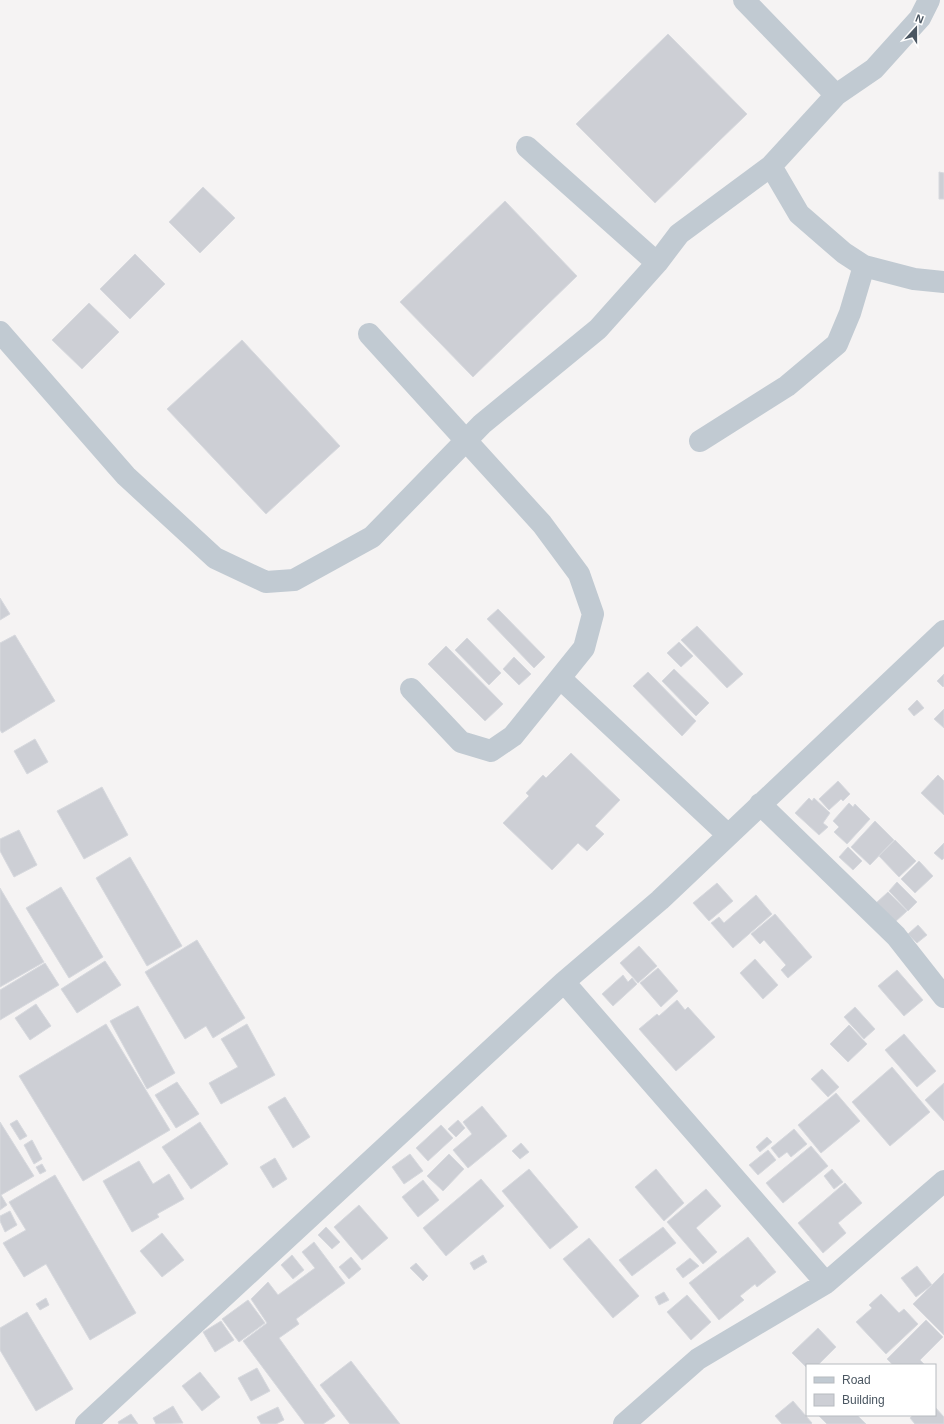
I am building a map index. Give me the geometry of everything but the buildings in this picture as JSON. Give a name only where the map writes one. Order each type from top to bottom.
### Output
[{"type":"street","points":[[744,0],[836,95]]},
{"type":"street","points":[[0,332],[126,476],[215,558],[266,582],[294,580],[372,537],[482,424],[598,329],[657,263],[678,234],[771,166],[836,95],[874,69],[920,18],[928,0]]},
{"type":"street","points":[[527,147],[657,263]]},
{"type":"street","points":[[771,166],[799,214],[844,253],[864,266],[914,278],[944,282]]},
{"type":"street","points":[[700,441],[788,386],[837,344],[850,313],[864,266]]},
{"type":"street","points":[[369,334],[542,524],[579,574],[593,614],[584,648],[513,736],[491,750],[461,742],[411,689]]},
{"type":"street","points":[[86,1424],[564,982],[660,900],[727,834],[944,631]]},
{"type":"street","points":[[560,678],[727,834]]},
{"type":"street","points":[[760,804],[896,936],[944,997]]},
{"type":"street","points":[[564,982],[826,1284]]},
{"type":"street","points":[[624,1424],[698,1359],[826,1284],[944,1181]]}]
